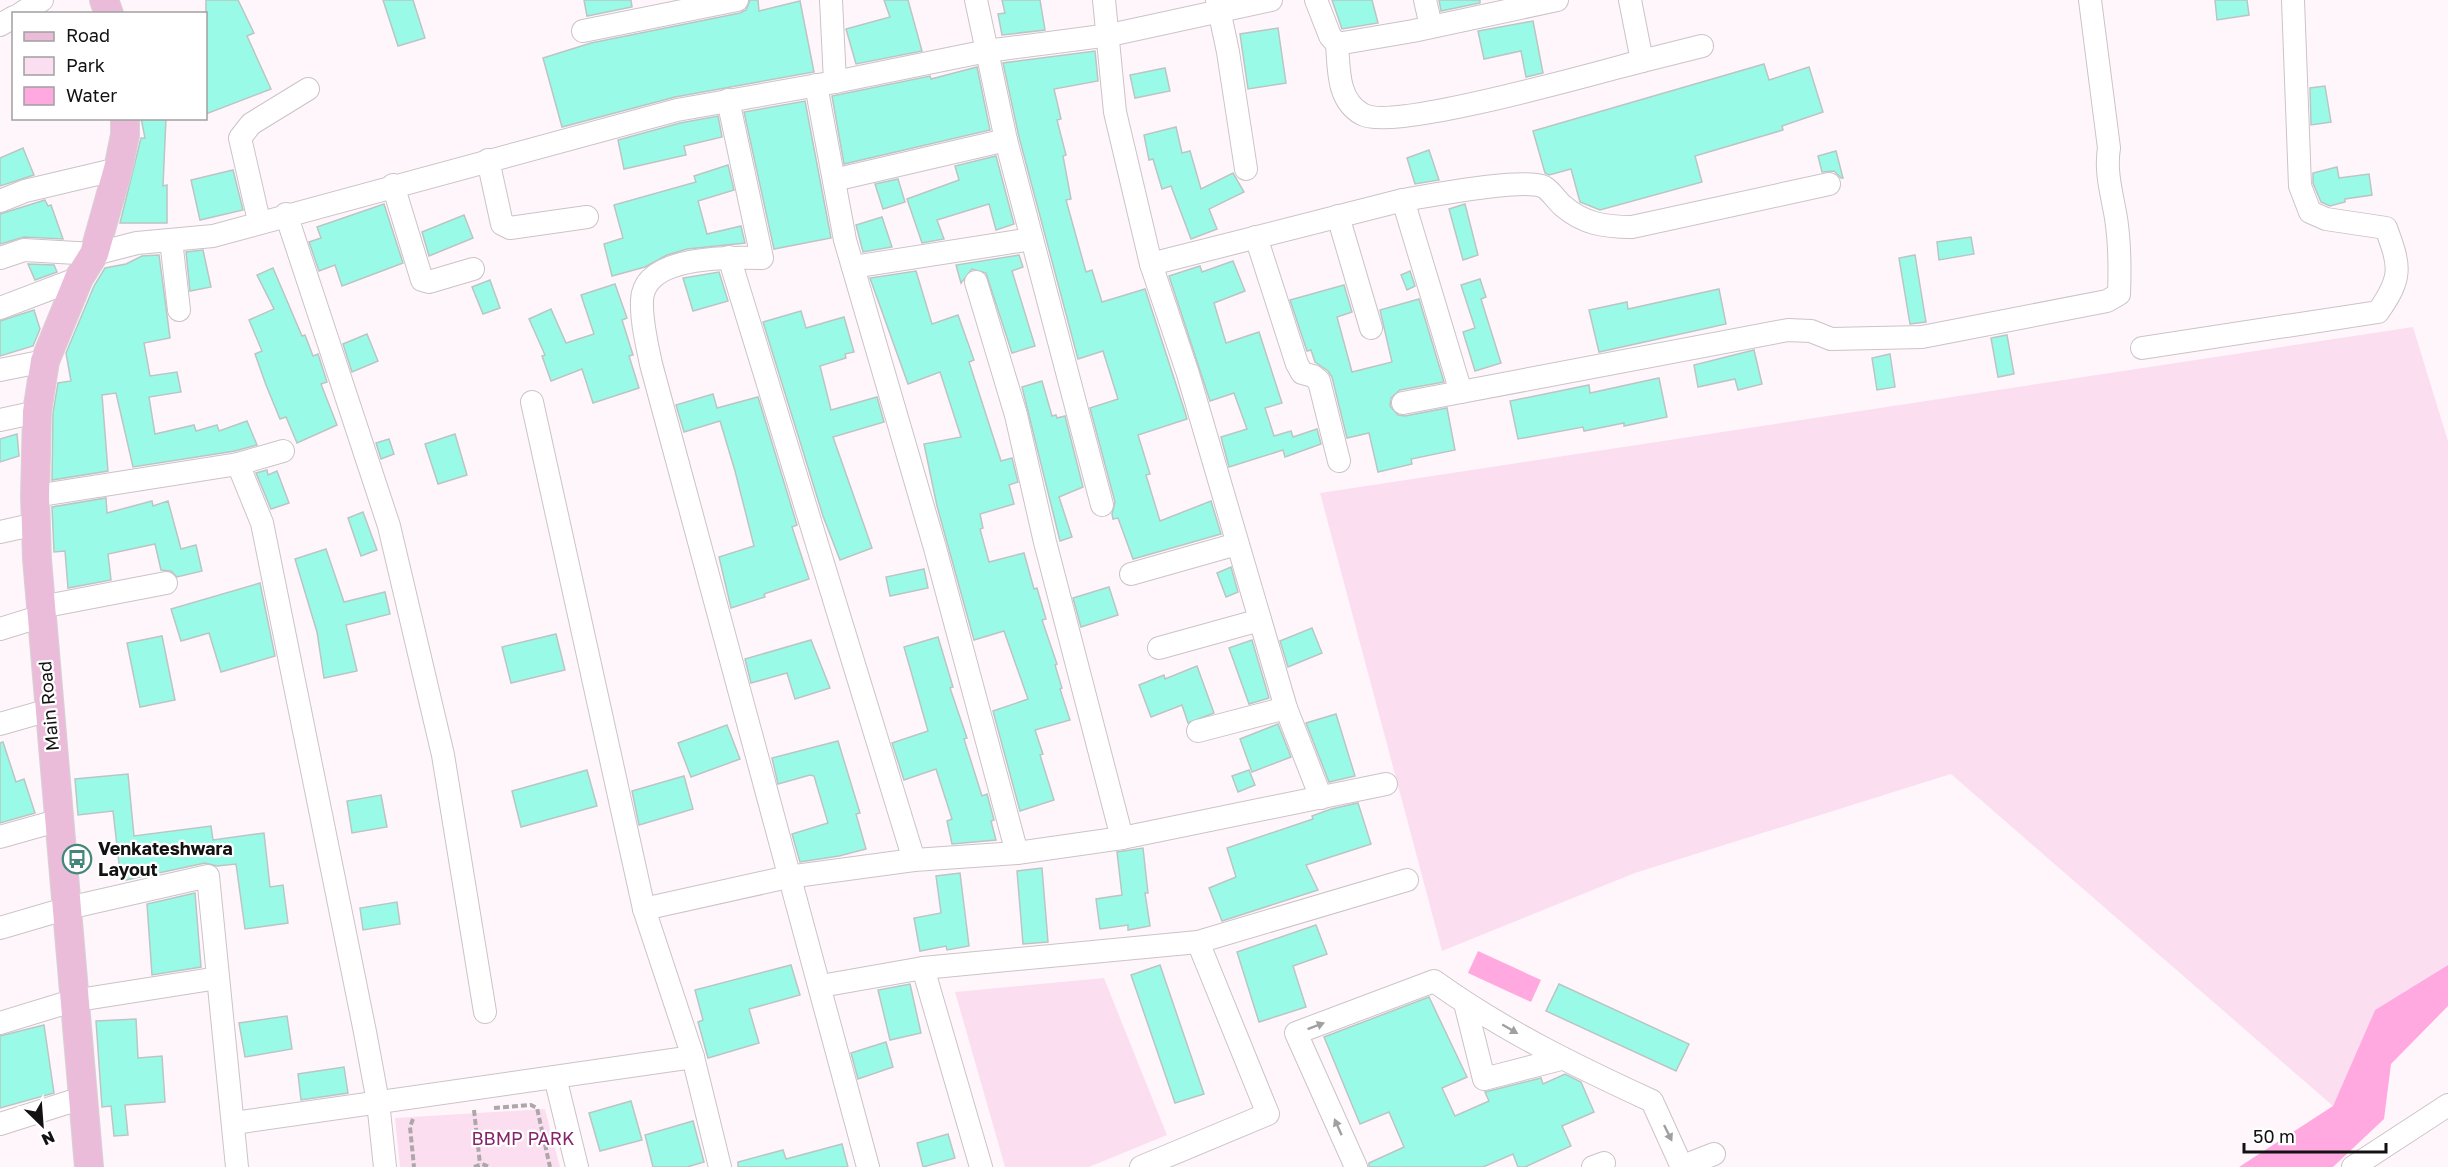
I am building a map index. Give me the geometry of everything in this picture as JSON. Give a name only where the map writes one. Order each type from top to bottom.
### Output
[{"type":"main road","name":"Main Road","points":[[88,1167],[72,1001],[68,908],[41,611],[35,510],[37,412],[45,361],[86,266],[118,169],[125,135],[125,120]]},
{"type":"street","points":[[23,12],[42,0]]},
{"type":"street","points":[[582,31],[737,0]]},
{"type":"street","points":[[831,0],[826,84],[834,180],[853,267],[935,548],[1017,853]]},
{"type":"street","points":[[976,0],[1006,140],[1102,505]]},
{"type":"street","points":[[1104,0],[1110,35],[1115,112],[1151,264],[1188,374],[1286,708],[1321,798]]},
{"type":"street","points":[[0,308],[137,243],[213,236],[259,221],[677,110],[826,84],[987,51],[1110,35],[1218,6],[1271,0]]},
{"type":"street","points":[[1316,0],[1330,36],[1337,44],[1340,87],[1349,103],[1362,115],[1384,118],[1456,108],[1702,46]]},
{"type":"street","points":[[1425,0],[1431,27]]},
{"type":"street","points":[[1337,44],[1431,27],[1517,4],[1557,0]]},
{"type":"street","points":[[1630,0],[1642,61]]},
{"type":"street","points":[[1403,403],[1788,330],[1811,331],[1831,339],[1922,337],[2107,301],[2119,294],[2120,262],[2106,162],[2109,148],[2090,0]]},
{"type":"street","points":[[2142,348],[2378,312],[2396,279],[2398,260],[2386,228],[2326,219],[2310,212],[2300,186],[2293,0]]},
{"type":"street","points":[[1218,6],[1228,52],[1246,169]]},
{"type":"street","points":[[259,221],[240,138],[251,124],[308,89]]},
{"type":"street","points":[[728,100],[762,258],[729,257],[669,266],[651,280],[646,289],[642,298],[643,316],[651,364],[868,1167]]},
{"type":"street","points":[[834,180],[1006,140]]},
{"type":"street","points":[[489,160],[502,224],[510,228],[588,217]]},
{"type":"street","points":[[0,201],[25,191],[118,169]]},
{"type":"street","points":[[1151,264],[1403,200],[1522,183],[1544,187],[1564,206],[1587,222],[1609,227],[1632,227],[1829,184]]},
{"type":"street","points":[[393,185],[422,280],[429,282],[473,269]]},
{"type":"street","points":[[1403,200],[1461,392]]},
{"type":"street","points":[[286,214],[389,526],[443,755],[485,1012]]},
{"type":"street","points":[[1338,216],[1371,328]]},
{"type":"street","points":[[1256,237],[1297,364],[1302,373],[1313,376],[1319,381],[1339,461]]},
{"type":"street","points":[[853,267],[1032,239]]},
{"type":"street","points":[[171,240],[179,310]]},
{"type":"street","points":[[0,258],[24,250],[86,266]]},
{"type":"street","points":[[729,257],[914,860]]},
{"type":"street","points":[[976,282],[1016,415],[1045,542],[1122,838]]},
{"type":"street","points":[[0,370],[45,361]]},
{"type":"street","points":[[532,402],[644,909],[693,1057],[720,1167]]},
{"type":"street","points":[[0,420],[37,412]]},
{"type":"street","points":[[0,532],[35,510],[238,464],[283,451]]},
{"type":"street","points":[[238,464],[262,523],[378,1102],[385,1167]]},
{"type":"street","points":[[1131,574],[1237,544]]},
{"type":"street","points":[[0,629],[41,611],[166,583]]},
{"type":"street","points":[[1159,648],[1260,620]]},
{"type":"street","points":[[1198,731],[1286,708]]},
{"type":"street","points":[[0,724],[49,710]]},
{"type":"street","points":[[644,909],[788,877],[914,860],[1017,853],[1122,838],[1386,784]]},
{"type":"street","points":[[0,837],[60,820]]},
{"type":"street","points":[[0,928],[68,908],[208,876],[237,1167]]},
{"type":"street","points":[[821,987],[923,968],[1198,942],[1407,880]]},
{"type":"street","points":[[1141,1167],[1268,1114],[1198,942]]},
{"type":"street","points":[[923,968],[981,1167]]},
{"type":"street","points":[[0,1023],[72,1001],[218,978]]},
{"type":"street","points":[[1356,1167],[1296,1033],[1434,981],[1465,1003],[1561,1059],[1652,1101],[1681,1167],[1714,1154]]},
{"type":"street","points":[[1465,1003],[1484,1080],[1561,1059]]},
{"type":"street","points":[[234,1123],[693,1057]]},
{"type":"street","points":[[555,1077],[577,1167]]},
{"type":"street","points":[[0,1124],[82,1098]]},
{"type":"street","points":[[2353,1167],[2447,1112]]},
{"type":"path","points":[[464,1110],[531,1106],[537,1108],[550,1167]]},
{"type":"path","points":[[474,1110],[480,1164]]},
{"type":"path","points":[[414,1167],[411,1120],[417,1116]]},
{"type":"path","points":[[474,1167],[480,1164],[490,1167]]},
{"type":"green space","points":[[2413,327],[2448,441],[2448,965],[2375,1010],[2333,1106],[1951,774],[1635,873],[1442,951],[1320,493]]},
{"type":"green space","points":[[1104,978],[1167,1135],[1089,1167],[1005,1167],[955,992]]},
{"type":"green space","name":"BBMP PARK","points":[[545,1109],[560,1167],[400,1167],[395,1118]]},
{"type":"water","points":[[1478,951],[1541,980],[1531,1002],[1468,973]]},
{"type":"water","points":[[2448,965],[2448,1006],[2391,1064],[2384,1119],[2333,1167],[2239,1167],[2333,1106],[2375,1010]]},
{"type":"building","points":[[206,0],[238,0],[254,33],[247,36],[271,89],[207,114],[207,12]]},
{"type":"building","points":[[383,0],[413,0],[425,38],[398,46]]},
{"type":"building","points":[[584,0],[631,0],[632,7],[587,16]]},
{"type":"building","points":[[750,0],[758,0],[759,11],[800,1],[814,72],[675,97],[562,127],[543,58],[591,43],[740,13],[746,10]]},
{"type":"building","points":[[884,0],[908,0],[922,51],[856,64],[846,29],[890,17]]},
{"type":"building","points":[[1002,0],[1040,0],[1045,30],[1002,35],[998,14],[1005,13]]},
{"type":"building","points":[[1332,0],[1372,0],[1378,23],[1342,29]]},
{"type":"building","points":[[1439,0],[1480,0],[1480,3],[1441,11]]},
{"type":"building","points":[[2215,0],[2247,0],[2249,15],[2217,20]]},
{"type":"building","points":[[1533,21],[1543,73],[1526,77],[1521,51],[1484,59],[1478,31]]},
{"type":"building","points":[[1278,28],[1286,83],[1248,89],[1240,34]]},
{"type":"building","points":[[1095,51],[1098,81],[1054,89],[1061,119],[1057,120],[1066,155],[1063,156],[1071,199],[1066,200],[1086,272],[1092,270],[1102,302],[1145,289],[1187,419],[1138,435],[1150,474],[1146,475],[1160,521],[1211,501],[1221,534],[1133,559],[1118,518],[1113,519],[1115,502],[1090,408],[1118,399],[1103,351],[1078,359],[1019,137],[1003,63]]},
{"type":"building","points":[[1764,64],[1769,80],[1809,67],[1823,112],[1782,126],[1783,130],[1695,156],[1702,182],[1600,210],[1580,202],[1571,169],[1549,175],[1545,173],[1533,131]]},
{"type":"building","points":[[977,67],[990,130],[844,164],[832,96],[930,76],[931,79]]},
{"type":"building","points":[[1165,68],[1170,91],[1135,98],[1130,75]]},
{"type":"building","points":[[2325,86],[2331,122],[2311,125],[2310,88]]},
{"type":"building","points":[[805,101],[831,238],[774,249],[744,112]]},
{"type":"building","points":[[718,116],[722,137],[684,146],[686,155],[624,169],[618,140],[680,123]]},
{"type":"building","points":[[141,120],[166,120],[163,186],[167,185],[167,223],[120,223],[141,138],[145,138]]},
{"type":"building","points":[[1176,127],[1182,153],[1190,151],[1201,189],[1233,173],[1244,192],[1209,209],[1217,229],[1191,239],[1171,186],[1162,189],[1153,159],[1149,160],[1144,135]]},
{"type":"building","points":[[23,148],[34,175],[0,186],[0,158]]},
{"type":"building","points":[[1429,150],[1439,180],[1415,184],[1407,158]]},
{"type":"building","points":[[1836,151],[1843,178],[1834,171],[1822,172],[1818,156]]},
{"type":"building","points":[[996,156],[1014,224],[996,230],[989,204],[937,220],[944,239],[922,243],[907,199],[959,180],[955,166]]},
{"type":"building","points":[[728,165],[734,190],[698,201],[707,234],[741,226],[745,243],[687,249],[667,255],[645,267],[612,276],[604,244],[623,238],[614,205],[696,182],[694,176]]},
{"type":"building","points":[[2337,167],[2339,178],[2369,174],[2372,195],[2345,199],[2345,202],[2330,206],[2321,202],[2313,183],[2313,173]]},
{"type":"building","points":[[233,170],[243,210],[200,220],[191,180]]},
{"type":"building","points":[[898,179],[905,202],[883,209],[875,184]]},
{"type":"building","points":[[45,200],[48,206],[51,205],[63,239],[24,237],[0,244],[0,214]]},
{"type":"building","points":[[384,204],[403,263],[342,286],[335,265],[319,271],[309,242],[321,238],[317,227]]},
{"type":"building","points":[[1465,204],[1478,255],[1463,260],[1449,209]]},
{"type":"building","points":[[464,215],[473,238],[429,256],[422,232]]},
{"type":"building","points":[[882,217],[892,247],[863,252],[856,225]]},
{"type":"building","points":[[1971,237],[1974,254],[1939,260],[1937,242]]},
{"type":"building","points":[[203,250],[211,287],[190,291],[186,252]]},
{"type":"building","points":[[159,255],[170,338],[144,343],[150,376],[177,372],[181,392],[149,397],[155,434],[194,425],[196,431],[217,425],[219,431],[247,421],[257,445],[235,451],[133,467],[116,393],[102,395],[108,471],[52,480],[53,413],[58,383],[71,381],[66,353],[94,286],[105,268],[126,264],[142,256]]},
{"type":"building","points":[[1019,255],[1023,267],[1012,271],[1035,346],[1012,353],[986,273],[972,269],[961,283],[956,265]]},
{"type":"building","points":[[1915,255],[1926,322],[1910,324],[1899,258]]},
{"type":"building","points":[[1233,261],[1245,291],[1214,303],[1226,343],[1259,332],[1282,403],[1265,408],[1274,436],[1291,431],[1293,437],[1317,429],[1321,444],[1285,457],[1283,450],[1229,467],[1221,437],[1247,429],[1234,393],[1210,401],[1169,276],[1200,266],[1202,272]]},
{"type":"building","points":[[28,264],[54,265],[57,272],[35,280]]},
{"type":"building","points":[[273,268],[302,336],[305,335],[313,356],[318,354],[327,382],[321,384],[337,425],[297,443],[286,417],[280,419],[266,385],[255,354],[262,351],[249,320],[274,309],[257,275]]},
{"type":"building","points":[[916,271],[932,324],[958,315],[974,360],[969,362],[1001,461],[1012,458],[1018,482],[1009,485],[1014,504],[980,514],[983,528],[980,529],[989,562],[1024,553],[1034,589],[1037,588],[1046,619],[1042,620],[1057,664],[1055,665],[1062,688],[1060,689],[1070,720],[1035,730],[1054,800],[1020,811],[993,711],[1028,699],[1004,631],[974,640],[937,506],[924,444],[961,437],[940,372],[908,384],[870,278]]},
{"type":"building","points":[[1410,271],[1415,286],[1407,290],[1401,275]]},
{"type":"building","points":[[719,272],[728,301],[693,311],[683,278]]},
{"type":"building","points":[[1480,279],[1486,297],[1481,299],[1501,363],[1475,371],[1463,332],[1475,328],[1461,285]]},
{"type":"building","points":[[490,280],[500,308],[483,314],[472,287]]},
{"type":"building","points":[[615,284],[627,318],[622,320],[633,355],[629,356],[639,388],[593,403],[582,369],[551,381],[542,356],[545,355],[529,319],[551,309],[566,343],[594,334],[581,295]]},
{"type":"building","points":[[1344,285],[1352,312],[1337,317],[1352,372],[1392,362],[1380,310],[1419,299],[1444,382],[1400,390],[1391,398],[1390,406],[1398,415],[1405,416],[1447,408],[1455,450],[1411,459],[1412,464],[1378,472],[1369,433],[1347,438],[1332,377],[1328,371],[1315,362],[1311,350],[1307,351],[1290,300]]},
{"type":"building","points":[[1719,289],[1726,324],[1599,352],[1589,310],[1627,302],[1628,309]]},
{"type":"building","points":[[34,310],[40,329],[33,346],[0,356],[0,321]]},
{"type":"building","points":[[801,311],[806,328],[844,317],[854,352],[845,354],[846,358],[820,366],[831,410],[877,397],[884,422],[833,437],[872,548],[840,560],[823,516],[763,322]]},
{"type":"building","points":[[367,334],[378,361],[352,372],[343,344]]},
{"type":"building","points":[[2007,335],[2014,374],[1998,377],[1991,338]]},
{"type":"building","points":[[1754,350],[1762,384],[1738,390],[1735,379],[1698,387],[1694,365]]},
{"type":"building","points":[[1890,354],[1895,387],[1877,390],[1872,358]]},
{"type":"building","points":[[1659,378],[1667,417],[1624,426],[1624,423],[1584,431],[1583,427],[1518,439],[1510,401],[1589,385],[1590,393]]},
{"type":"building","points":[[1042,381],[1052,416],[1056,415],[1057,418],[1065,416],[1083,487],[1059,497],[1072,537],[1060,541],[1022,387]]},
{"type":"building","points":[[713,394],[717,408],[758,397],[797,525],[792,527],[809,579],[731,608],[719,557],[754,546],[735,471],[720,421],[684,432],[676,405]]},
{"type":"building","points":[[17,434],[19,456],[0,462],[0,439]]},
{"type":"building","points":[[455,434],[467,475],[438,484],[425,444]]},
{"type":"building","points":[[389,439],[394,454],[381,459],[376,443]]},
{"type":"building","points":[[267,470],[268,475],[277,471],[289,503],[271,509],[256,473]]},
{"type":"building","points":[[106,498],[107,513],[152,501],[153,506],[168,501],[181,549],[196,545],[202,571],[177,577],[171,571],[161,570],[155,544],[108,554],[111,580],[68,588],[65,551],[54,552],[52,507]]},
{"type":"building","points":[[363,512],[377,550],[361,556],[348,518]]},
{"type":"building","points":[[326,549],[344,602],[385,592],[390,614],[346,625],[357,671],[324,678],[317,632],[295,559]]},
{"type":"building","points":[[1231,567],[1238,592],[1226,597],[1217,573]]},
{"type":"building","points":[[924,569],[928,588],[890,596],[886,577]]},
{"type":"building","points":[[260,583],[275,656],[221,672],[209,633],[181,641],[171,609]]},
{"type":"building","points":[[1109,587],[1118,615],[1081,627],[1073,598]]},
{"type":"building","points":[[1312,628],[1322,653],[1288,667],[1280,641]]},
{"type":"building","points":[[556,634],[565,670],[511,683],[502,647]]},
{"type":"building","points":[[162,636],[175,700],[140,707],[127,643]]},
{"type":"building","points":[[938,637],[953,687],[950,688],[967,738],[964,739],[982,796],[987,794],[994,820],[991,821],[996,840],[952,844],[947,821],[952,819],[936,769],[904,780],[892,743],[928,731],[904,647]]},
{"type":"building","points":[[811,640],[830,688],[795,699],[787,673],[751,683],[745,659]]},
{"type":"building","points":[[1252,640],[1269,698],[1249,704],[1229,648]]},
{"type":"building","points":[[1197,666],[1214,713],[1188,723],[1182,705],[1151,717],[1139,685],[1164,675],[1165,679]]},
{"type":"building","points":[[1336,714],[1355,776],[1329,782],[1306,723]]},
{"type":"building","points":[[1278,724],[1291,757],[1252,772],[1240,739]]},
{"type":"building","points":[[727,725],[740,759],[691,777],[678,743]]},
{"type":"building","points":[[838,741],[860,813],[856,814],[866,849],[800,862],[792,834],[828,823],[814,776],[810,775],[778,784],[772,758]]},
{"type":"building","points":[[3,742],[16,782],[24,779],[35,813],[0,823],[0,743]]},
{"type":"building","points":[[587,770],[597,806],[521,827],[512,791]]},
{"type":"building","points":[[1249,770],[1255,785],[1238,792],[1232,776]]},
{"type":"building","points":[[128,774],[134,836],[211,826],[213,840],[264,833],[270,887],[283,885],[288,923],[245,929],[236,864],[217,866],[205,863],[121,881],[113,811],[78,815],[75,779]]},
{"type":"building","points":[[684,776],[693,809],[639,825],[632,791]]},
{"type":"building","points":[[381,795],[387,827],[352,833],[347,801]]},
{"type":"building","points":[[1358,803],[1371,844],[1306,865],[1318,890],[1222,921],[1209,888],[1236,877],[1227,848],[1313,819],[1312,816],[1331,809]]},
{"type":"building","points":[[1143,848],[1148,893],[1145,893],[1150,926],[1128,930],[1128,925],[1100,929],[1096,899],[1122,895],[1117,852]]},
{"type":"building","points":[[1042,868],[1048,942],[1023,944],[1017,871]]},
{"type":"building","points":[[960,873],[969,946],[947,950],[946,946],[920,951],[914,918],[941,913],[936,876]]},
{"type":"building","points":[[195,893],[201,967],[152,975],[147,904]]},
{"type":"building","points":[[397,902],[400,924],[363,930],[360,908]]},
{"type":"building","points":[[1316,925],[1327,954],[1293,966],[1306,1007],[1259,1022],[1237,952]]},
{"type":"building","points":[[791,965],[800,995],[749,1009],[759,1043],[708,1058],[698,1022],[703,1020],[695,990]]},
{"type":"building","points":[[1160,965],[1204,1094],[1175,1103],[1131,975]]},
{"type":"building","points":[[910,984],[921,1033],[890,1040],[878,990]]},
{"type":"building","points":[[1559,984],[1689,1044],[1676,1071],[1546,1011]]},
{"type":"building","points":[[1429,997],[1467,1077],[1442,1088],[1455,1116],[1489,1101],[1485,1092],[1541,1078],[1543,1084],[1565,1074],[1581,1082],[1594,1112],[1562,1126],[1571,1146],[1525,1167],[1518,1167],[1513,1154],[1483,1167],[1369,1167],[1369,1163],[1404,1147],[1389,1112],[1360,1124],[1324,1037]]},
{"type":"building","points":[[287,1016],[292,1049],[245,1057],[239,1023]]},
{"type":"building","points":[[136,1019],[138,1058],[162,1056],[165,1102],[125,1105],[128,1135],[114,1136],[111,1106],[102,1107],[96,1021]]},
{"type":"building","points":[[44,1025],[54,1093],[0,1108],[0,1036]]},
{"type":"building","points":[[886,1042],[893,1067],[858,1079],[851,1053]]},
{"type":"building","points":[[344,1067],[348,1093],[301,1100],[298,1074]]},
{"type":"building","points":[[631,1101],[642,1140],[600,1151],[589,1113]]},
{"type":"building","points":[[693,1121],[704,1162],[687,1167],[653,1167],[645,1135]]},
{"type":"building","points":[[948,1134],[955,1158],[923,1167],[917,1143]]},
{"type":"building","points":[[842,1144],[848,1167],[738,1167],[738,1162],[783,1150],[786,1159]]},
{"type":"place","name":"Venkateshwara Layout","points":[[77,859]]}]
